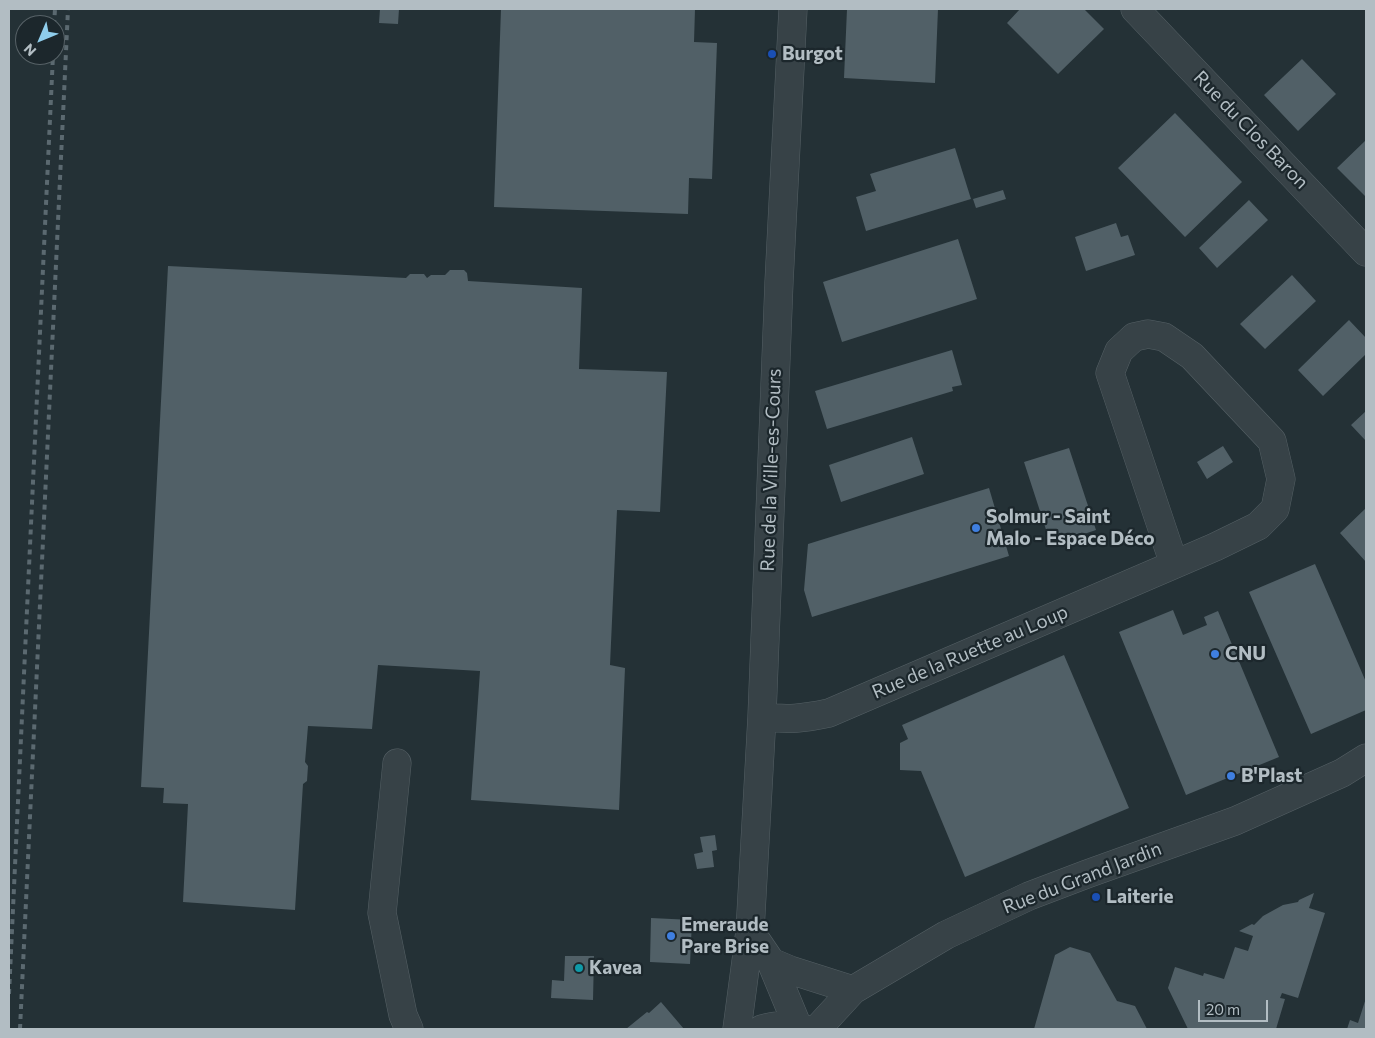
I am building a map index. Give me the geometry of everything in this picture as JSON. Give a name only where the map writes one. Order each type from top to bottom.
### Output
[{"type":"street","name":"Rue de la Ville-es-Cours","points":[[737,1029],[750,932],[762,716],[778,282],[793,9]]},
{"type":"street","name":"Rue du Clos Baron","points":[[1135,9],[1366,252]]},
{"type":"street","name":"Rue de la Ruette au Loup","points":[[762,716],[776,719],[802,719],[829,713],[1215,547],[1258,526],[1275,509],[1281,479],[1272,441],[1192,356],[1164,337],[1148,334],[1134,337],[1119,351],[1110,373],[1174,564]]},
{"type":"street","name":"Rue du Grand Jardin","points":[[807,1028],[853,990],[946,935],[1029,896],[1235,821],[1342,773],[1366,758]]},
{"type":"street","points":[[397,763],[382,913],[403,1015],[409,1029]]},
{"type":"street","points":[[750,932],[770,962],[807,1028]]},
{"type":"street","points":[[770,962],[853,990]]},
{"type":"street","points":[[762,1029],[781,1026],[807,1028]]},
{"type":"building","points":[[380,9],[399,9],[398,24],[379,23]]},
{"type":"building","points":[[501,9],[695,9],[694,42],[717,43],[712,179],[689,178],[688,214],[494,207]]},
{"type":"building","points":[[847,9],[938,9],[935,83],[844,78]]},
{"type":"building","points":[[1020,9],[1084,9],[1104,29],[1058,74],[1007,23]]},
{"type":"building","points":[[1302,59],[1336,94],[1298,131],[1264,95]]},
{"type":"building","points":[[1175,113],[1242,182],[1185,237],[1118,168]]},
{"type":"building","points":[[1366,140],[1366,197],[1337,168]]},
{"type":"building","points":[[955,148],[971,199],[866,231],[856,197],[876,191],[870,174]]},
{"type":"building","points":[[1003,190],[1006,199],[976,208],[973,199]]},
{"type":"building","points":[[1249,200],[1268,220],[1217,268],[1199,248]]},
{"type":"building","points":[[1116,223],[1121,237],[1128,235],[1135,255],[1086,271],[1075,237]]},
{"type":"building","points":[[958,239],[977,299],[842,342],[823,282]]},
{"type":"building","points":[[168,266],[406,278],[410,274],[424,274],[427,278],[431,275],[445,275],[450,270],[464,270],[467,273],[468,281],[582,288],[579,369],[667,372],[660,512],[617,510],[610,665],[625,668],[619,810],[471,800],[480,671],[378,665],[372,729],[308,726],[305,762],[308,766],[307,781],[303,784],[295,910],[183,902],[188,804],[163,803],[164,788],[141,787]]},
{"type":"building","points":[[1292,275],[1316,301],[1265,349],[1240,324]]},
{"type":"building","points":[[1349,320],[1366,338],[1366,354],[1323,396],[1298,370]]},
{"type":"building","points":[[952,350],[962,385],[952,387],[953,391],[827,429],[815,391]]},
{"type":"building","points":[[1366,411],[1366,441],[1351,425]]},
{"type":"building","points":[[912,437],[924,474],[841,502],[829,465]]},
{"type":"building","points":[[1223,446],[1233,462],[1207,479],[1197,462]]},
{"type":"building","points":[[1069,448],[1096,530],[1051,545],[1024,462]]},
{"type":"building","points":[[989,488],[1009,556],[812,617],[804,590],[808,544]]},
{"type":"building","points":[[1366,508],[1366,562],[1340,533]]},
{"type":"building","points":[[1315,564],[1366,682],[1366,710],[1311,734],[1249,592]]},
{"type":"building","points":[[1173,610],[1183,635],[1207,625],[1204,617],[1218,611],[1279,757],[1186,795],[1119,632]]},
{"type":"building","points":[[1064,655],[1129,808],[965,877],[921,771],[900,770],[900,743],[908,739],[902,725]]},
{"type":"building","points":[[715,835],[717,850],[712,851],[714,867],[697,869],[694,854],[703,852],[700,837]]},
{"type":"building","points":[[1314,893],[1309,908],[1325,913],[1298,998],[1282,993],[1280,998],[1285,999],[1276,1029],[1188,1029],[1168,988],[1175,967],[1203,976],[1204,973],[1224,979],[1235,947],[1248,951],[1253,936],[1239,931],[1252,924],[1254,925],[1263,916],[1283,905],[1298,902]]},
{"type":"building","name":"Emeraude Pare Brise","points":[[651,918],[692,920],[690,964],[650,962]]},
{"type":"building","points":[[1070,947],[1090,953],[1117,1001],[1135,1006],[1147,1029],[1034,1029],[1055,955]]},
{"type":"building","name":"Kavea","points":[[565,956],[594,956],[593,1000],[551,998],[552,980],[564,981]]},
{"type":"building","points":[[1366,998],[1366,1029],[1347,1029],[1350,1020],[1358,1023]]},
{"type":"building","points":[[661,1002],[684,1029],[626,1029],[647,1012],[649,1013]]},
{"type":"railway","points":[[55,9],[55,15]]},
{"type":"railway","points":[[20,1029],[68,9]]},
{"type":"railway","points":[[9,994],[53,65]]},
{"type":"place","name":"Burgot","points":[[772,54]]},
{"type":"place","name":"Solmur - Saint Malo - Espace Déco","points":[[976,528]]},
{"type":"place","name":"CNU","points":[[1215,654]]},
{"type":"place","name":"B'Plast","points":[[1231,776]]},
{"type":"place","name":"Laiterie","points":[[1096,897]]},
{"type":"place","name":"Emeraude Pare Brise","points":[[671,936]]},
{"type":"place","name":"Kavea","points":[[579,968]]}]
